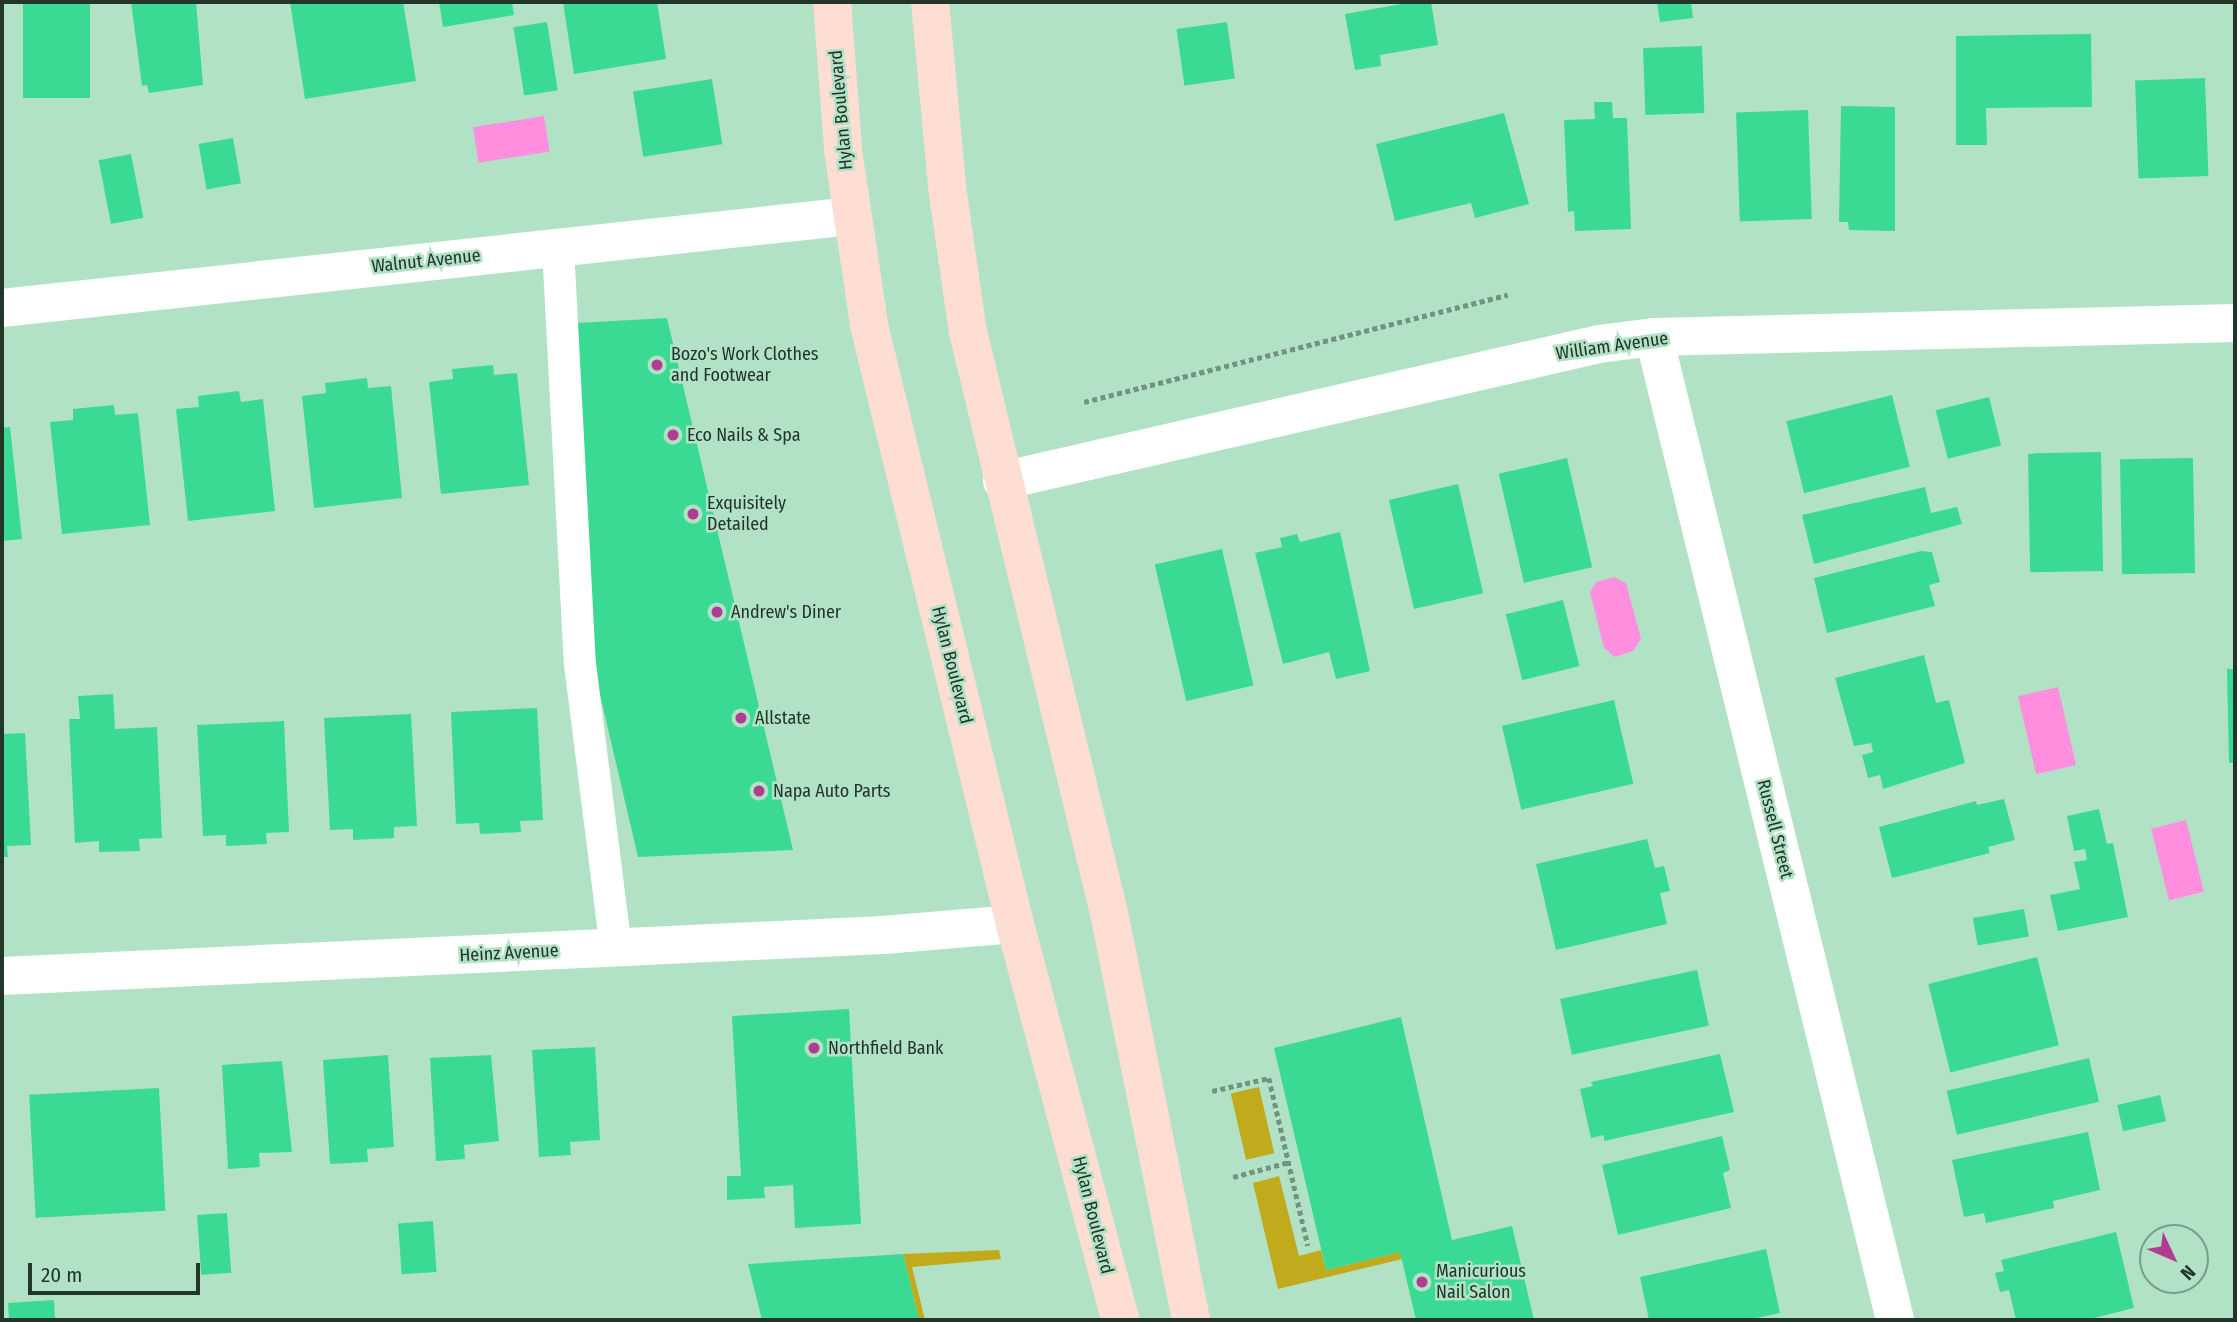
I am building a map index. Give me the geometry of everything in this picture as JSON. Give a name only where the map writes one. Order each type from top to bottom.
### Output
[{"type":"main road","name":"Hylan Boulevard","points":[[832,2],[851,216],[884,392],[1015,924],[1120,1320]]},
{"type":"main road","points":[[930,2],[956,261],[1003,481],[1110,912],[1191,1320]]},
{"type":"street","name":"Walnut Avenue","points":[[2,308],[851,216]]},
{"type":"street","name":"William Avenue","points":[[1003,481],[1558,352],[1654,337],[2235,323]]},
{"type":"street","name":"Russell Street","points":[[1654,337],[1895,1320]]},
{"type":"street","name":"Heinz Avenue","points":[[2,976],[616,947],[1015,924]]},
{"type":"lane","points":[[558,247],[580,664],[616,947]]},
{"type":"path","points":[[1084,402],[1508,295]]},
{"type":"path","points":[[1212,1091],[1269,1078],[1308,1246]]},
{"type":"path","points":[[1233,1177],[1289,1162]]},
{"type":"shaded area","points":[[544,116],[550,152],[479,163],[473,127]]},
{"type":"shaded area","points":[[1614,577],[1626,583],[1641,639],[1633,651],[1615,657],[1604,648],[1590,592],[1596,582]]},
{"type":"shaded area","points":[[2058,687],[2076,765],[2036,774],[2018,696]]},
{"type":"shaded area","points":[[2186,820],[2204,892],[2169,901],[2151,829]]},
{"type":"shaded area","points":[[1259,1087],[1274,1153],[1246,1160],[1231,1094]]},
{"type":"shaded area","points":[[1279,1176],[1299,1256],[1321,1250],[1326,1270],[1400,1252],[1402,1259],[1278,1289],[1253,1183]]},
{"type":"shaded area","points":[[999,1250],[1001,1259],[912,1267],[925,1320],[919,1320],[903,1254]]},
{"type":"building","points":[[23,2],[90,2],[90,98],[23,98]]},
{"type":"building","points":[[131,2],[196,2],[203,85],[149,93],[147,85],[142,86]]},
{"type":"building","points":[[290,2],[403,2],[416,81],[305,99]]},
{"type":"building","points":[[439,2],[512,2],[514,15],[443,27]]},
{"type":"building","points":[[563,2],[657,2],[666,59],[574,74]]},
{"type":"building","points":[[1413,2],[1431,2],[1438,45],[1380,55],[1381,66],[1355,70],[1345,14]]},
{"type":"building","points":[[1657,2],[1691,2],[1693,18],[1660,22]]},
{"type":"building","points":[[547,22],[558,90],[524,95],[513,27]]},
{"type":"building","points":[[1227,22],[1235,78],[1184,86],[1176,29]]},
{"type":"building","points":[[2091,34],[2092,107],[1986,108],[1987,145],[1956,145],[1956,36]]},
{"type":"building","points":[[1702,46],[1704,113],[1645,115],[1643,48]]},
{"type":"building","points":[[2205,78],[2208,176],[2138,178],[2135,80]]},
{"type":"building","points":[[712,79],[722,144],[643,157],[633,92]]},
{"type":"building","points":[[1594,102],[1612,102],[1613,118],[1627,118],[1631,229],[1575,231],[1574,211],[1568,212],[1564,120],[1595,119]]},
{"type":"building","points":[[1841,106],[1895,107],[1895,231],[1849,230],[1848,222],[1839,222]]},
{"type":"building","points":[[1808,110],[1812,219],[1740,221],[1736,113]]},
{"type":"building","points":[[1504,113],[1529,204],[1475,218],[1471,203],[1395,221],[1376,144]]},
{"type":"building","points":[[233,138],[241,183],[207,189],[199,144]]},
{"type":"building","points":[[131,154],[143,218],[111,224],[99,160]]},
{"type":"building","points":[[667,318],[793,850],[638,857],[593,665],[577,323]]},
{"type":"building","points":[[493,365],[494,375],[517,373],[529,485],[441,494],[429,382],[453,379],[452,369]]},
{"type":"building","points":[[367,378],[368,388],[391,386],[402,498],[314,508],[302,396],[326,393],[325,383]]},
{"type":"building","points":[[239,391],[241,402],[263,399],[275,511],[188,521],[176,409],[199,407],[198,396]]},
{"type":"building","points":[[1892,395],[1910,467],[1804,493],[1786,421]]},
{"type":"building","points":[[1989,397],[2001,446],[1948,459],[1936,410]]},
{"type":"building","points":[[114,405],[115,415],[138,413],[150,525],[62,534],[50,422],[73,420],[73,409]]},
{"type":"building","points":[[10,427],[22,539],[2,541],[2,428]]},
{"type":"building","points":[[2101,452],[2103,571],[2030,572],[2028,453]]},
{"type":"building","points":[[1567,458],[1592,567],[1524,583],[1499,474]]},
{"type":"building","points":[[2193,458],[2195,573],[2122,574],[2120,459]]},
{"type":"building","points":[[1458,484],[1483,593],[1414,609],[1389,500]]},
{"type":"building","points":[[1925,487],[1931,513],[1957,507],[1962,524],[1814,564],[1802,515]]},
{"type":"building","points":[[1340,532],[1370,671],[1336,679],[1329,652],[1283,664],[1255,553],[1282,547],[1280,538],[1297,534],[1300,542]]},
{"type":"building","points":[[1222,549],[1253,685],[1186,701],[1155,565]]},
{"type":"building","points":[[1921,551],[1932,552],[1940,582],[1929,585],[1935,606],[1827,633],[1814,578]]},
{"type":"building","points":[[1563,600],[1579,666],[1522,680],[1506,614]]},
{"type":"building","points":[[1924,655],[1936,703],[1949,700],[1965,763],[1883,789],[1880,775],[1868,778],[1862,755],[1873,752],[1871,743],[1854,746],[1835,678]]},
{"type":"building","points":[[2227,669],[2235,669],[2235,763],[2229,763]]},
{"type":"building","points":[[113,694],[115,729],[157,727],[162,838],[139,839],[140,851],[99,852],[99,841],[75,843],[69,719],[80,719],[78,696]]},
{"type":"building","points":[[1614,700],[1633,784],[1521,810],[1502,726]]},
{"type":"building","points":[[537,708],[543,820],[520,821],[521,832],[480,834],[479,823],[456,824],[451,712]]},
{"type":"building","points":[[411,714],[417,826],[394,827],[394,838],[353,840],[353,829],[330,830],[324,718]]},
{"type":"building","points":[[284,721],[289,832],[266,833],[267,844],[226,846],[226,835],[203,836],[197,725]]},
{"type":"building","points":[[25,733],[31,845],[7,846],[8,857],[2,857],[2,734]]},
{"type":"building","points":[[2004,799],[2015,840],[1988,847],[1990,853],[1892,878],[1879,827],[1976,801],[1977,805]]},
{"type":"building","points":[[2099,809],[2107,844],[2113,843],[2128,917],[2058,931],[2050,895],[2080,889],[2074,862],[2087,860],[2085,849],[2074,851],[2067,816]]},
{"type":"building","points":[[1647,839],[1655,868],[1664,866],[1670,891],[1660,893],[1667,924],[1556,950],[1536,864]]},
{"type":"building","points":[[2024,909],[2029,937],[1978,946],[1973,918]]},
{"type":"building","points":[[2037,957],[2059,1045],[1950,1072],[1928,984]]},
{"type":"building","points":[[1697,970],[1709,1026],[1572,1055],[1560,999]]},
{"type":"building","points":[[849,1009],[861,1224],[795,1228],[793,1185],[764,1187],[765,1198],[727,1200],[727,1176],[741,1176],[732,1016]]},
{"type":"building","points":[[1401,1017],[1452,1240],[1512,1226],[1534,1320],[1416,1320],[1400,1252],[1326,1270],[1274,1048]]},
{"type":"building","points":[[595,1047],[600,1140],[570,1142],[571,1155],[539,1157],[532,1050]]},
{"type":"building","points":[[1720,1054],[1734,1112],[1604,1141],[1604,1135],[1591,1138],[1580,1089],[1593,1086],[1591,1082]]},
{"type":"building","points":[[388,1055],[394,1147],[367,1149],[368,1162],[330,1164],[323,1060]]},
{"type":"building","points":[[491,1055],[499,1141],[464,1145],[465,1159],[436,1161],[430,1058]]},
{"type":"building","points":[[2089,1058],[2099,1102],[1957,1135],[1947,1091]]},
{"type":"building","points":[[282,1061],[292,1152],[259,1153],[260,1167],[228,1169],[222,1065]]},
{"type":"building","points":[[159,1088],[165,1211],[36,1218],[29,1095]]},
{"type":"building","points":[[2160,1095],[2166,1121],[2123,1131],[2117,1105]]},
{"type":"building","points":[[2088,1132],[2100,1190],[2053,1201],[2054,1208],[1986,1223],[1984,1213],[1964,1217],[1952,1160]]},
{"type":"building","points":[[1722,1136],[1730,1170],[1723,1173],[1731,1208],[1618,1235],[1602,1165]]},
{"type":"building","points":[[227,1213],[231,1273],[201,1275],[197,1215]]},
{"type":"building","points":[[433,1221],[437,1272],[402,1274],[398,1223]]},
{"type":"building","points":[[2116,1232],[2134,1308],[2086,1320],[2016,1320],[2009,1290],[2000,1292],[1995,1273],[2004,1271],[2001,1260]]},
{"type":"building","points":[[1766,1249],[1780,1313],[1747,1320],[1649,1320],[1640,1277]]},
{"type":"building","points":[[903,1254],[919,1320],[762,1320],[748,1264]]},
{"type":"building","points":[[54,1300],[55,1320],[9,1320],[8,1303]]},
{"type":"place","name":"Bozo's Work Clothes and Footwear","points":[[657,365]]},
{"type":"place","name":"Eco Nails & Spa","points":[[673,435]]},
{"type":"place","name":"Exquisitely Detailed","points":[[693,514]]},
{"type":"place","name":"Andrew's Diner","points":[[717,612]]},
{"type":"place","name":"Allstate","points":[[741,718]]},
{"type":"place","name":"Napa Auto Parts","points":[[759,791]]},
{"type":"place","name":"Northfield Bank","points":[[814,1048]]},
{"type":"place","name":"Manicurious Nail Salon","points":[[1422,1282]]}]
